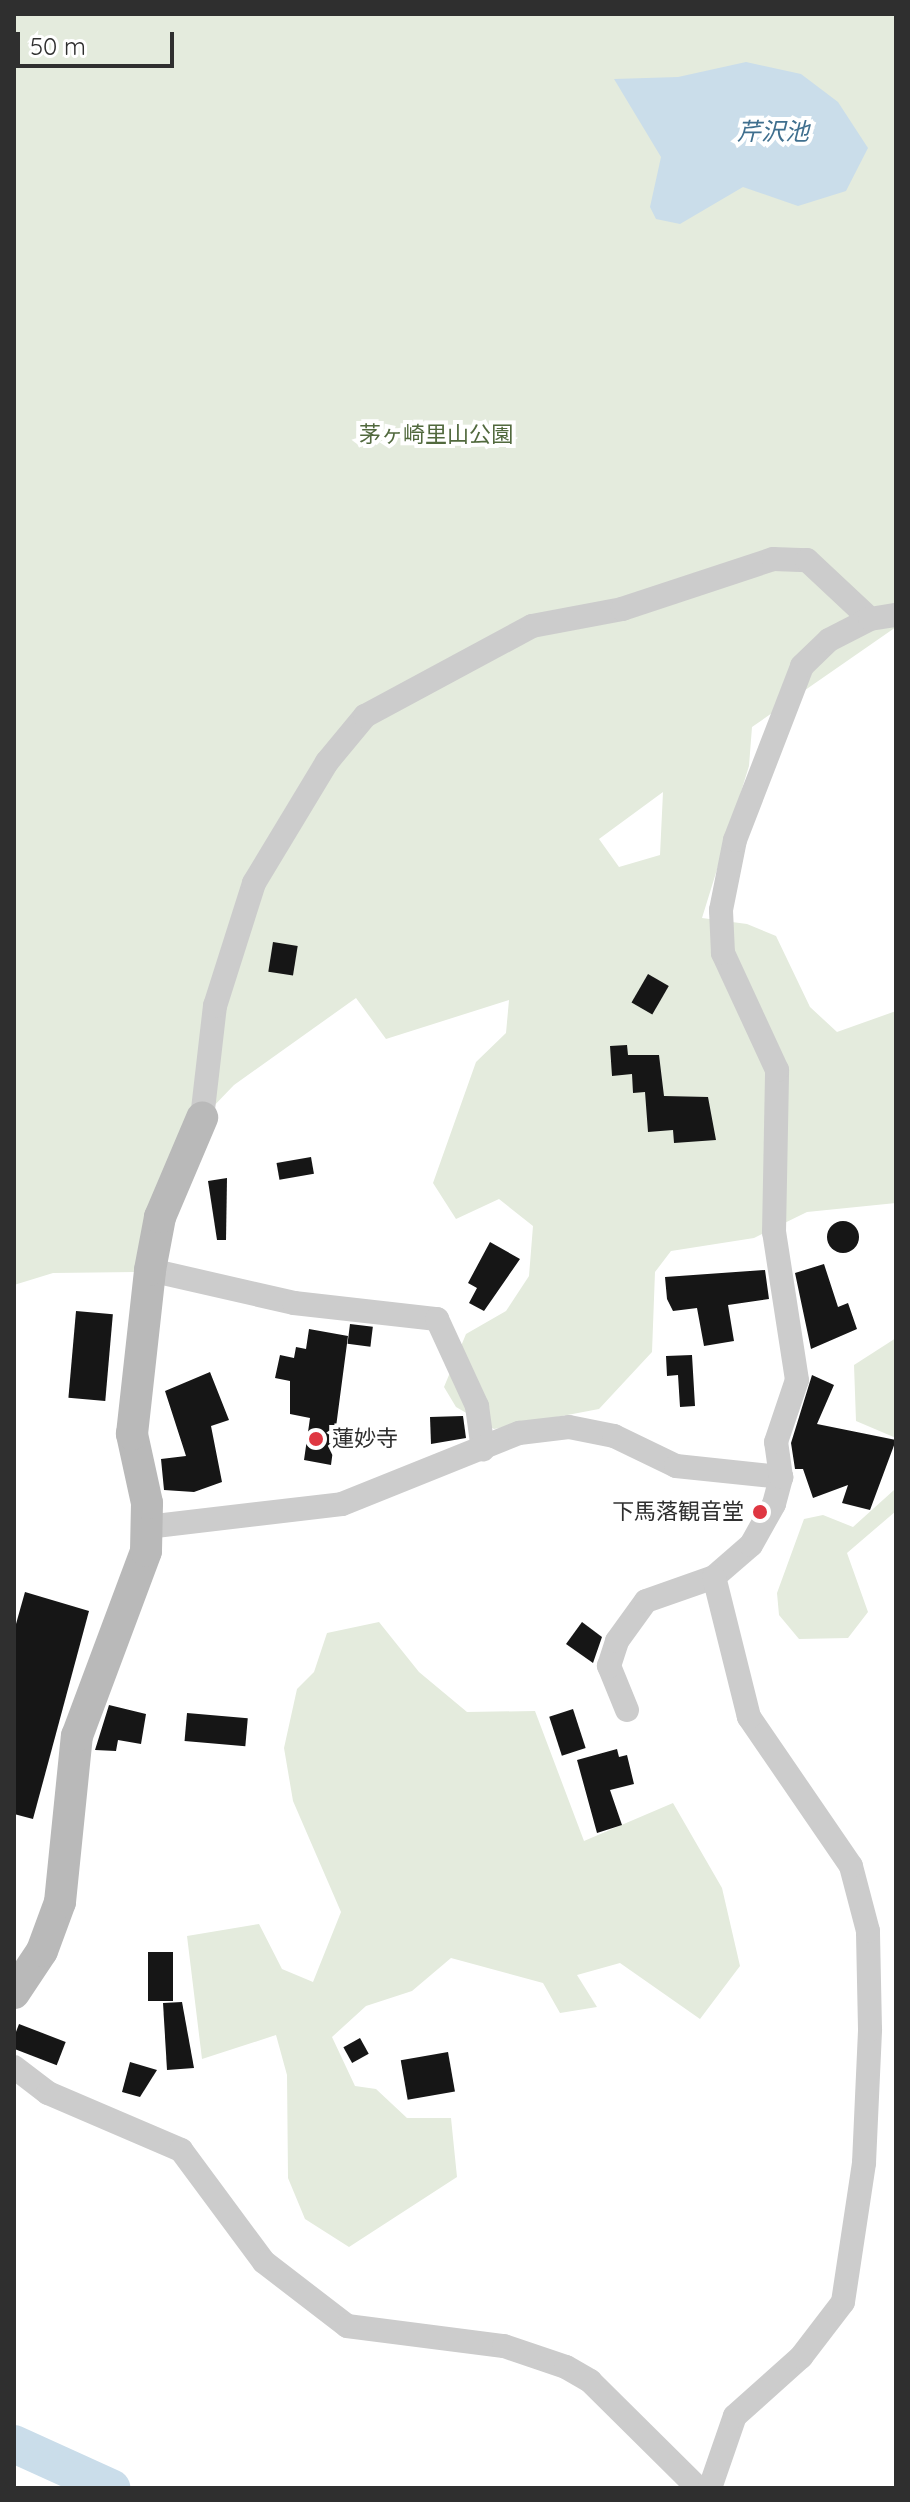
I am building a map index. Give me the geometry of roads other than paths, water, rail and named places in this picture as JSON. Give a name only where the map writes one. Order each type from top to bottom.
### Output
[{"type":"street","points":[[14,1993],[42,1951],[60,1902],[77,1736],[135,1589],[147,1527],[132,1434],[150,1270],[160,1217],[202,1118],[215,1006],[254,883],[327,762],[365,716],[532,626],[622,609],[773,559],[807,560],[870,619]]},
{"type":"street","points":[[627,1710],[609,1666],[631,1616],[662,1591],[714,1577],[751,1545],[781,1477],[776,1442],[797,1380],[774,1232],[777,1070],[723,953],[721,910],[735,840],[783,701],[802,666],[829,640],[870,619],[896,615]]},
{"type":"street","points":[[150,1270],[294,1303],[437,1319],[477,1406],[483,1450]]},
{"type":"street","points":[[147,1527],[342,1504],[519,1433],[569,1427],[614,1436],[676,1466],[781,1477]]},
{"type":"street","points":[[710,2488],[735,2416],[801,2357],[843,2302],[864,2163],[870,2029],[868,1931],[851,1866],[749,1717],[714,1577]]},
{"type":"street","points":[[14,2067],[48,2093],[181,2150],[264,2262],[347,2326],[504,2346],[566,2367],[590,2381],[698,2488]]},
{"type":"water","name":"芹沢池","points":[[746,62],[801,74],[838,102],[868,148],[846,191],[798,206],[743,187],[680,224],[656,219],[650,207],[661,157],[614,79],[678,77]]},
{"type":"waterway","points":[[14,2444],[111,2488]]},
{"type":"place","name":"蓮妙寺","points":[[316,1439]]},
{"type":"place","name":"下馬落観音堂","points":[[760,1512]]},
{"type":"park label","name":"茅ヶ崎里山公園","points":[[436,435]]}]
